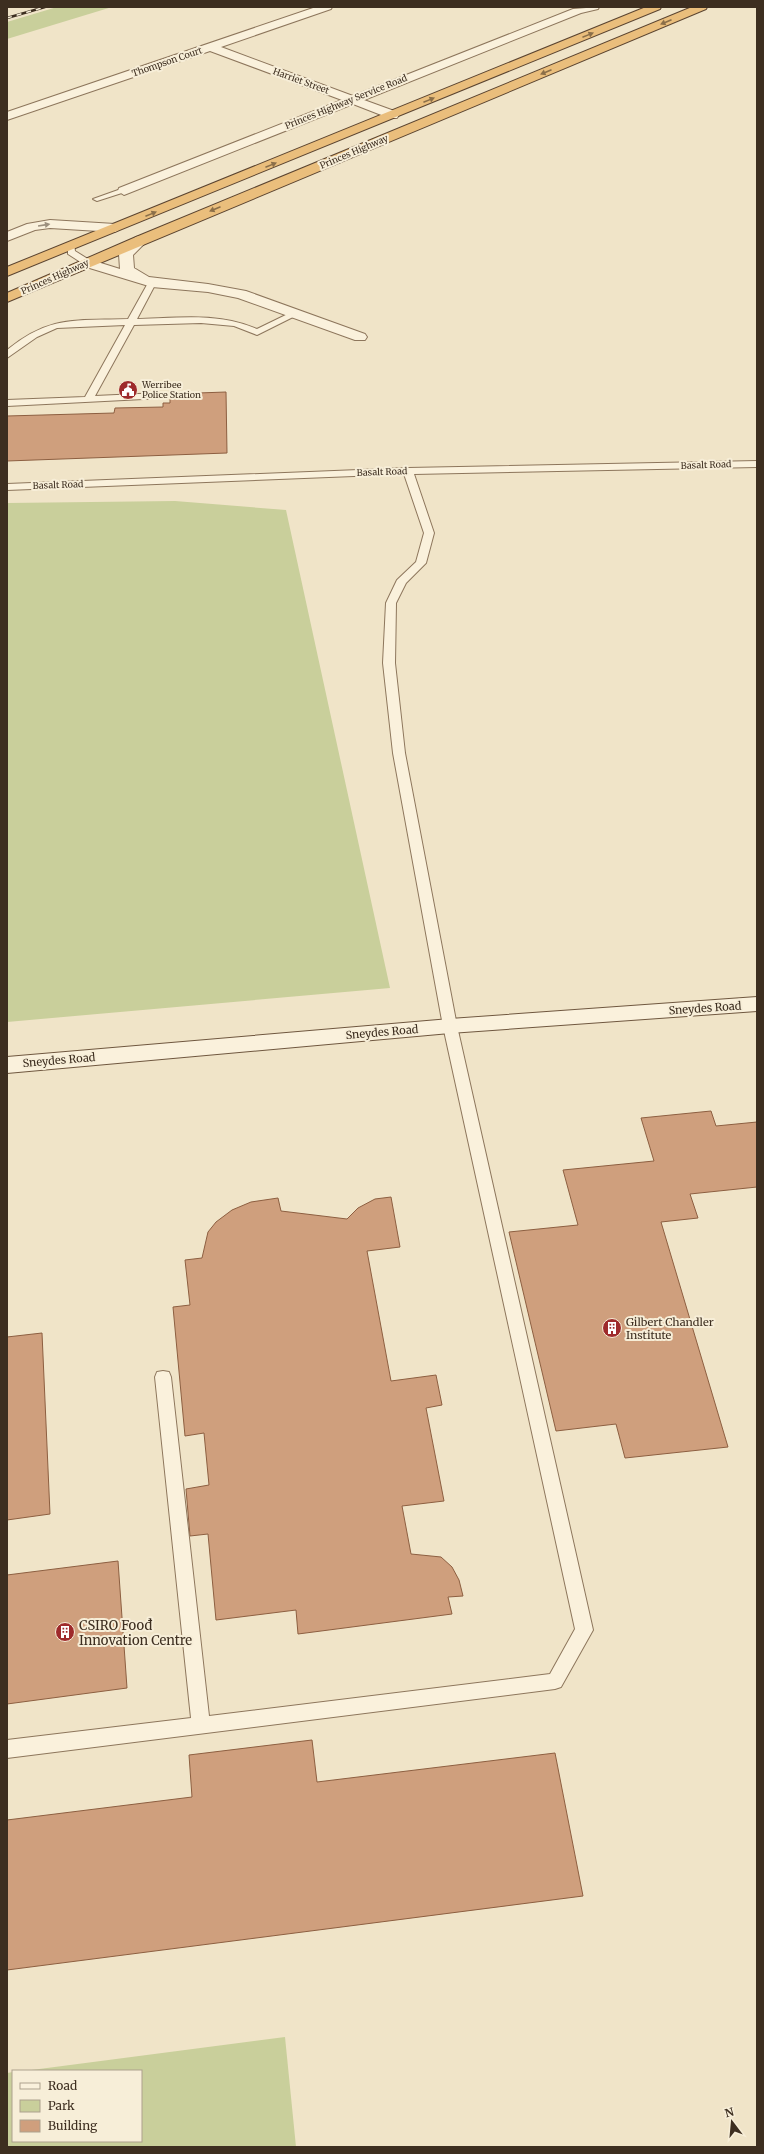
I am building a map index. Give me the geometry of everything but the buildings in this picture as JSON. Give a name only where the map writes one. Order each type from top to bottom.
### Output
[{"type":"highway","name":"Princes Highway","points":[[7,272],[656,7]]},
{"type":"highway","name":"Princes Highway","points":[[7,298],[141,240],[702,7]]},
{"type":"highway","points":[[393,115],[418,125]]},
{"type":"street","name":"Thompson Court","points":[[7,116],[327,7]]},
{"type":"street","name":"Princes Highway Service Road","points":[[124,191],[577,11],[594,7]]},
{"type":"street","name":"Harriet Street","points":[[210,47],[393,115]]},
{"type":"street","points":[[7,237],[32,227],[50,224],[115,228]]},
{"type":"street","points":[[141,240],[126,254],[124,264],[128,272],[152,283]]},
{"type":"street","points":[[88,263],[152,283],[208,288],[241,294],[297,313],[360,338]]},
{"type":"street","name":"Sneydes Road","points":[[7,1065],[450,1026],[757,1004]]},
{"type":"lane","name":"Princes Highway Service Road","points":[[97,198],[124,191]]},
{"type":"lane","points":[[71,246],[71,252],[74,256],[88,263]]},
{"type":"lane","points":[[88,400],[152,283]]},
{"type":"lane","points":[[7,355],[33,334],[47,327],[65,324],[222,321],[236,323],[257,332],[297,313]]},
{"type":"lane","points":[[7,403],[160,396]]},
{"type":"lane","name":"Basalt Road","points":[[7,487],[408,471],[757,464]]},
{"type":"lane","points":[[7,1749],[555,1681],[584,1630],[450,1026],[399,753],[389,663],[391,603],[401,582],[421,563],[429,533],[408,471]]},
{"type":"lane","points":[[163,1377],[201,1725]]},
{"type":"green space","points":[[57,7],[112,7],[7,39],[7,22]]},
{"type":"green space","points":[[175,501],[286,510],[390,988],[7,1022],[7,503]]},
{"type":"green space","points":[[285,2037],[296,2147],[7,2147],[7,2073],[12,2072],[12,2142],[142,2142],[142,2070],[32,2070]]},
{"type":"railway","points":[[7,18],[45,7]]},
{"type":"place","name":"Werribee Police Station","points":[[128,390]]},
{"type":"place","name":"Gilbert Chandler Institute","points":[[612,1328]]},
{"type":"place","name":"CSIRO Foođ Innovation Centre","points":[[65,1632]]}]
